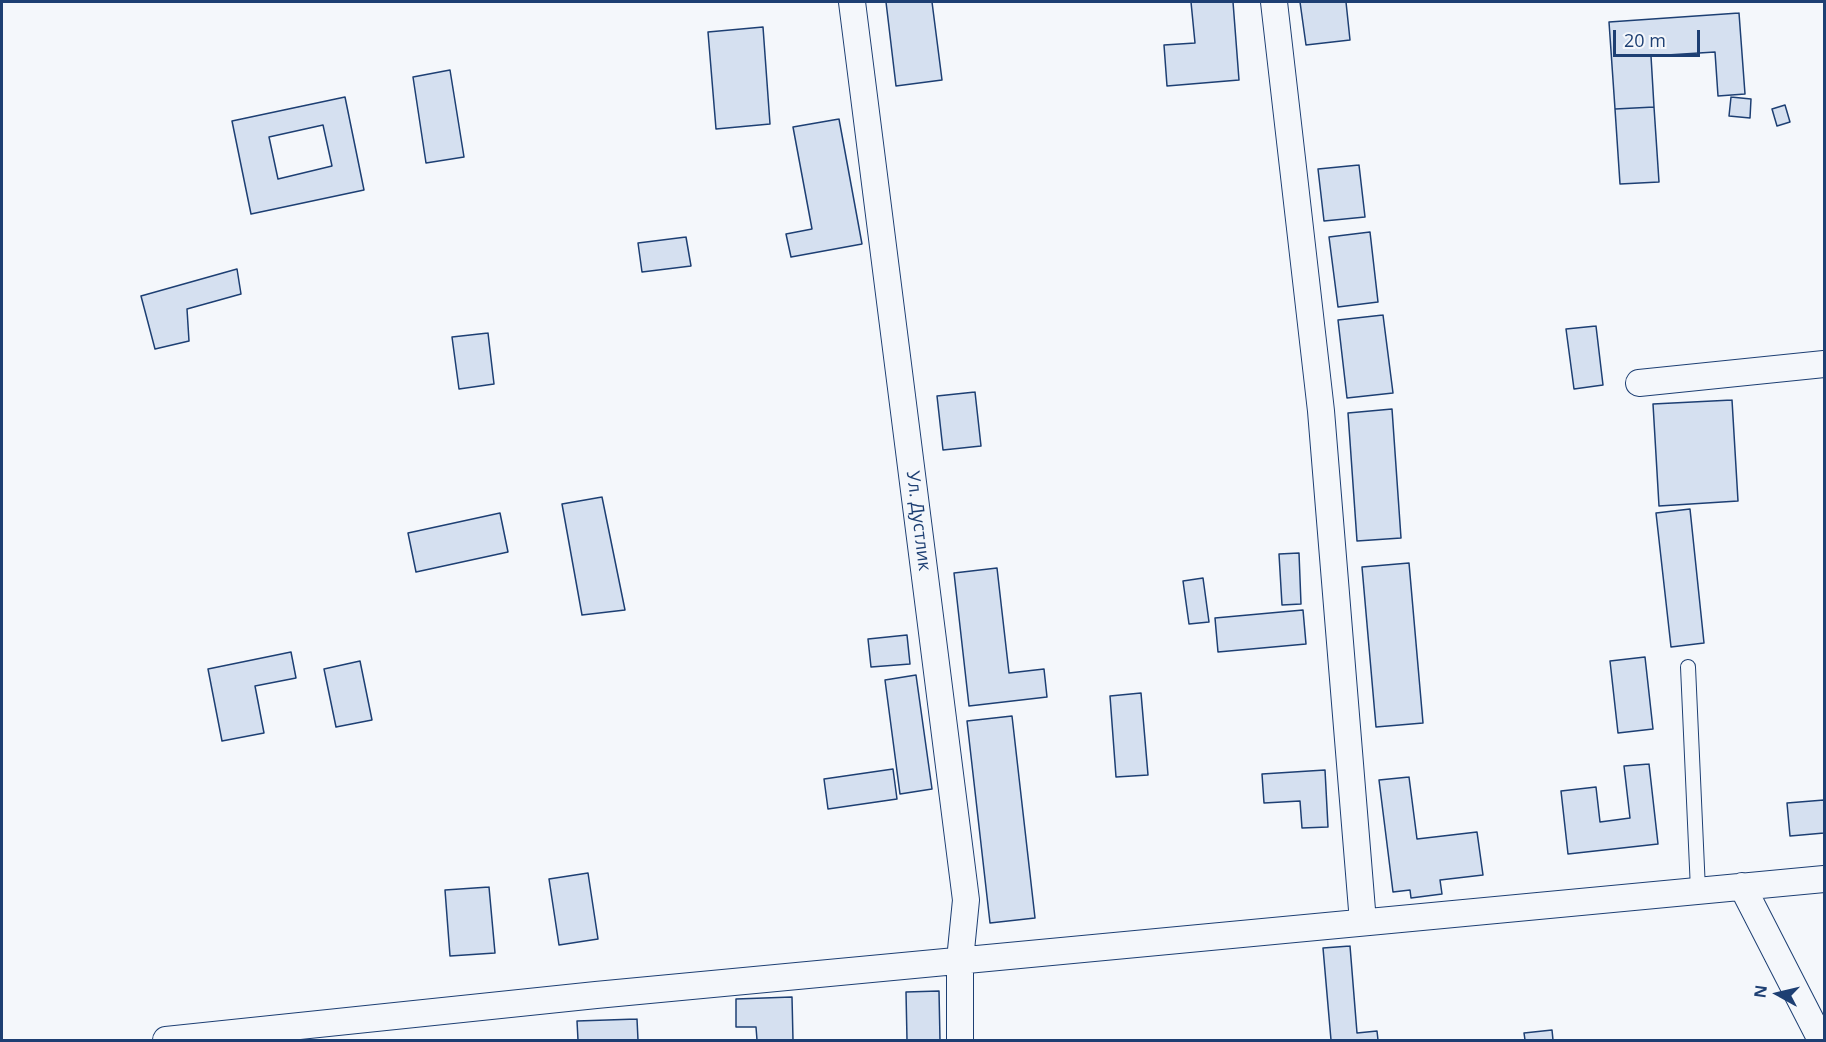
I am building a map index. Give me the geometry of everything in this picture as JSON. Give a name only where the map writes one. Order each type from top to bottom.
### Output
[{"type":"street","name":"Ул. Дустлик","points":[[852,2],[966,900],[960,960],[960,1041]]},
{"type":"street","points":[[1274,2],[1321,411],[1363,922]]},
{"type":"street","points":[[1639,383],[1824,364]]},
{"type":"street","points":[[166,1041],[596,995],[1824,879]]},
{"type":"street","points":[[1742,886],[1821,1041]]},
{"type":"lane","points":[[1688,667],[1698,890]]},
{"type":"building","points":[[886,2],[932,2],[942,80],[896,86]]},
{"type":"building","points":[[1191,2],[1233,2],[1239,80],[1167,86],[1164,45],[1195,43]]},
{"type":"building","points":[[1300,2],[1346,2],[1350,40],[1306,45]]},
{"type":"building","points":[[1739,13],[1745,94],[1718,96],[1715,52],[1651,56],[1654,107],[1615,109],[1609,22]]},
{"type":"building","points":[[763,27],[770,124],[716,129],[708,32]]},
{"type":"building","points":[[450,70],[464,157],[426,163],[413,77]]},
{"type":"building","points":[[345,97],[364,190],[251,214],[232,121]],"holes":[[[323,125],[332,166],[278,179],[269,137]]]},
{"type":"building","points":[[1731,97],[1751,99],[1750,118],[1729,116]]},
{"type":"building","points":[[1785,105],[1790,122],[1777,126],[1772,109]]},
{"type":"building","points":[[1654,107],[1659,182],[1620,184],[1615,109]]},
{"type":"building","points":[[839,119],[862,244],[791,257],[786,234],[812,229],[793,127]]},
{"type":"building","points":[[1359,165],[1365,217],[1324,221],[1318,169]]},
{"type":"building","points":[[1370,232],[1378,302],[1338,307],[1329,237]]},
{"type":"building","points":[[686,237],[691,266],[642,272],[638,243]]},
{"type":"building","points":[[237,269],[241,294],[187,309],[189,341],[155,349],[141,296]]},
{"type":"building","points":[[1383,315],[1393,393],[1347,398],[1338,320]]},
{"type":"building","points":[[1596,326],[1603,385],[1574,389],[1566,329]]},
{"type":"building","points":[[488,333],[494,384],[459,389],[452,337]]},
{"type":"building","points":[[975,392],[981,446],[943,450],[937,396]]},
{"type":"building","points":[[1732,400],[1738,501],[1659,506],[1653,404]]},
{"type":"building","points":[[1392,409],[1401,538],[1357,541],[1348,413]]},
{"type":"building","points":[[602,497],[625,610],[582,615],[562,504]]},
{"type":"building","points":[[1690,509],[1704,643],[1671,647],[1656,513]]},
{"type":"building","points":[[500,513],[508,552],[416,572],[408,533]]},
{"type":"building","points":[[1299,553],[1301,604],[1282,605],[1279,554]]},
{"type":"building","points":[[1409,563],[1423,723],[1376,727],[1362,567]]},
{"type":"building","points":[[997,568],[1009,673],[1044,669],[1047,697],[969,706],[954,573]]},
{"type":"building","points":[[1203,578],[1209,622],[1189,624],[1183,581]]},
{"type":"building","points":[[1303,610],[1306,644],[1218,652],[1215,618]]},
{"type":"building","points":[[907,635],[910,664],[871,667],[868,639]]},
{"type":"building","points":[[291,652],[296,678],[255,686],[264,733],[222,741],[208,669]]},
{"type":"building","points":[[1645,657],[1653,729],[1618,733],[1610,661]]},
{"type":"building","points":[[360,661],[372,720],[336,727],[324,669]]},
{"type":"building","points":[[916,675],[932,789],[900,794],[885,680]]},
{"type":"building","points":[[1141,693],[1148,775],[1116,777],[1110,696]]},
{"type":"building","points":[[1012,716],[1035,918],[990,923],[967,721]]},
{"type":"building","points":[[1649,764],[1658,844],[1568,854],[1561,791],[1596,787],[1600,822],[1630,818],[1624,766]]},
{"type":"building","points":[[893,769],[897,799],[828,809],[824,779]]},
{"type":"building","points":[[1325,770],[1328,827],[1302,828],[1300,801],[1264,803],[1262,774]]},
{"type":"building","points":[[1409,777],[1417,839],[1477,832],[1483,875],[1440,880],[1442,894],[1411,898],[1410,890],[1393,892],[1379,780]]},
{"type":"building","points":[[1824,800],[1824,833],[1790,836],[1787,803]]},
{"type":"building","points":[[588,873],[598,939],[559,945],[549,879]]},
{"type":"building","points":[[489,887],[495,953],[450,956],[445,890]]},
{"type":"building","points":[[1350,946],[1357,1033],[1377,1031],[1378,1040],[1331,1040],[1323,948]]},
{"type":"building","points":[[939,991],[940,1040],[907,1040],[906,992]]},
{"type":"building","points":[[792,997],[793,1040],[757,1040],[756,1027],[736,1027],[736,999]]},
{"type":"building","points":[[637,1019],[638,1040],[578,1040],[577,1021]]},
{"type":"building","points":[[1552,1030],[1553,1040],[1525,1040],[1524,1033]]}]
